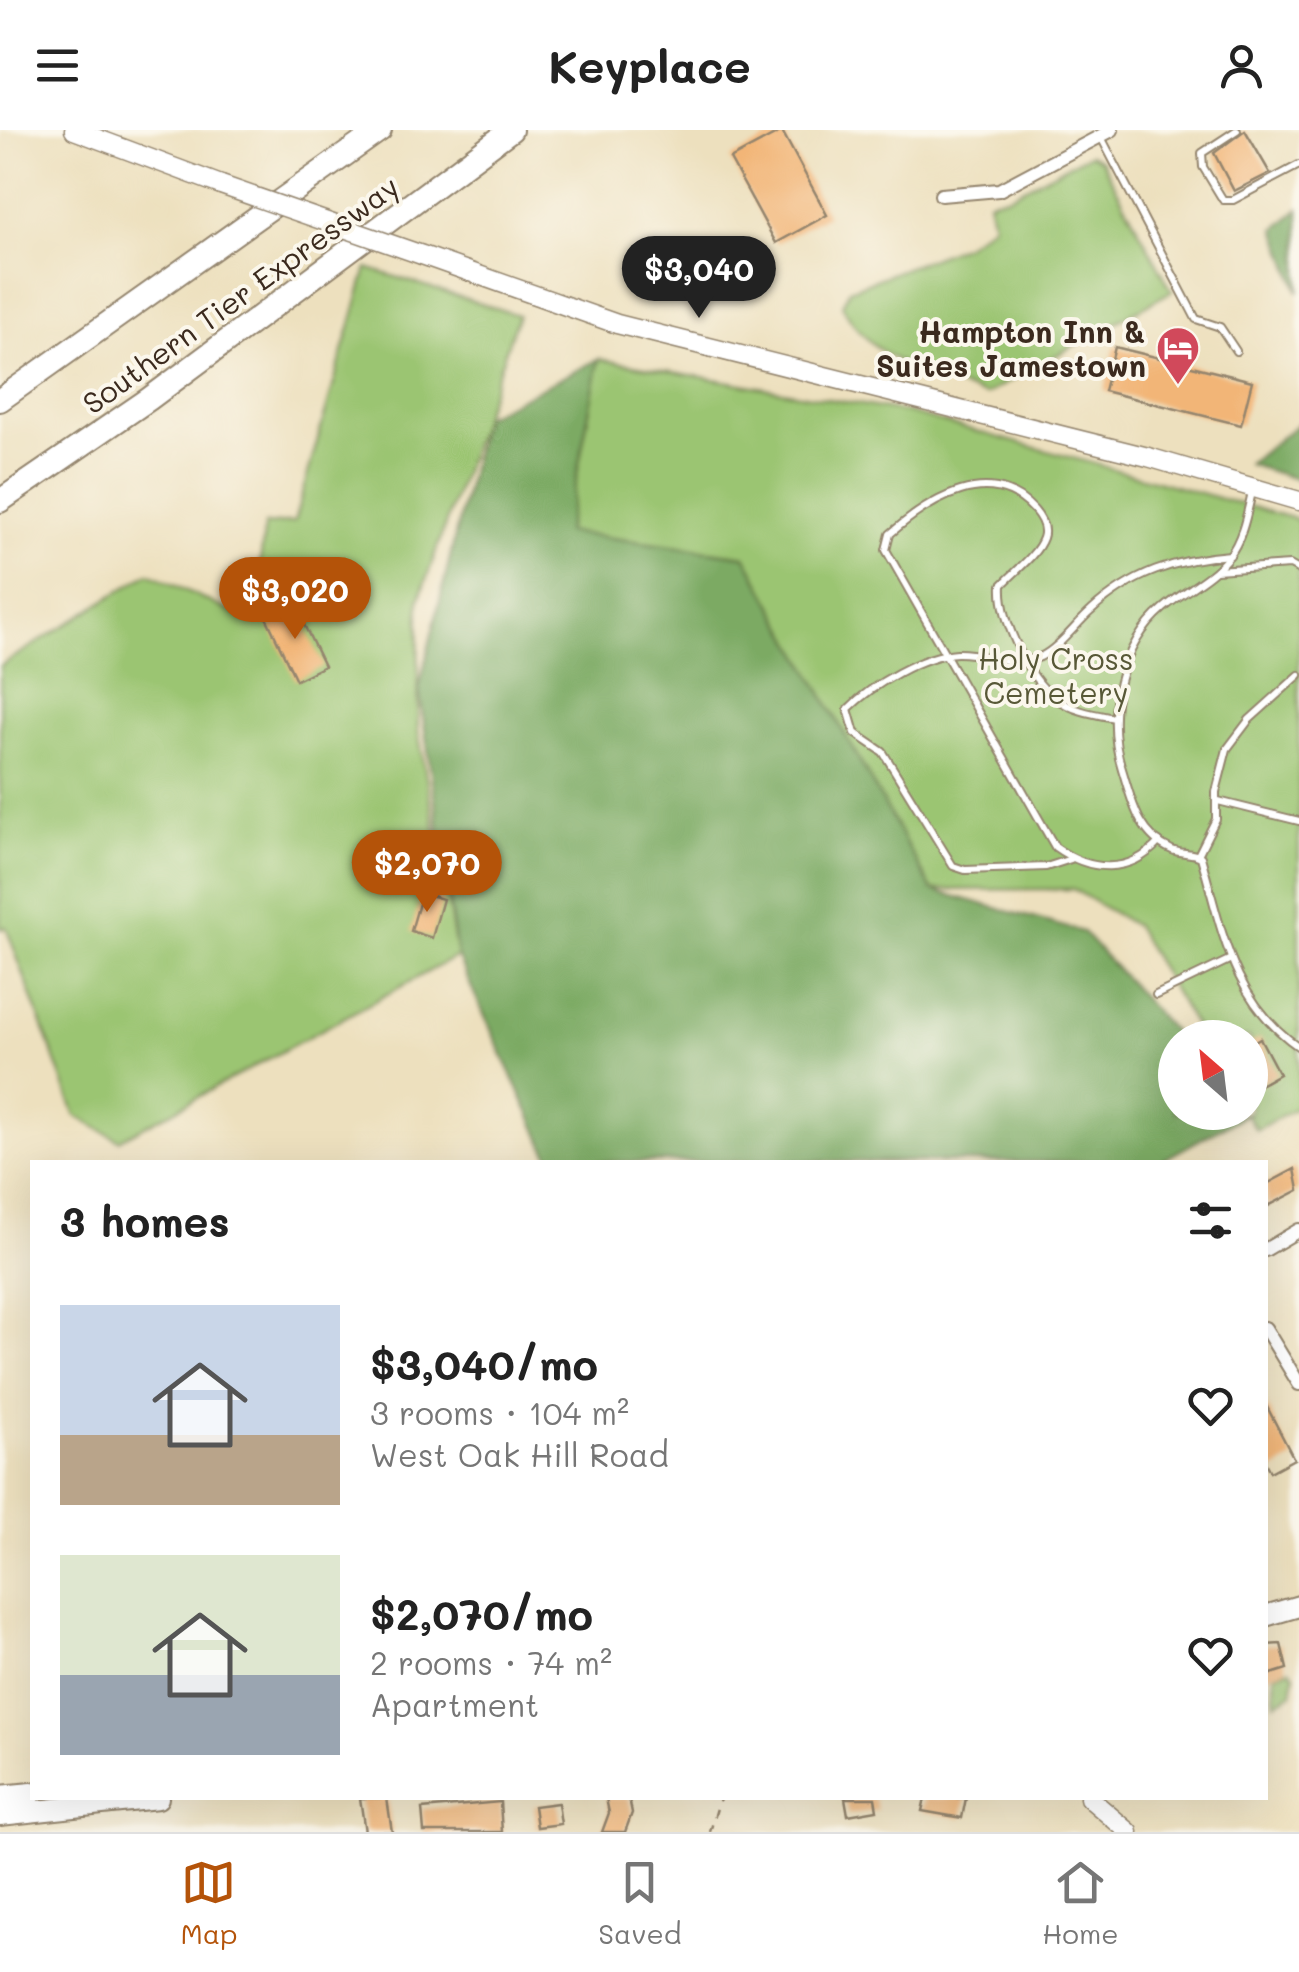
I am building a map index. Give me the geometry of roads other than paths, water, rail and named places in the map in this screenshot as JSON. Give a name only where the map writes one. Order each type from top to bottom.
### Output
[{"type":"highway","name":"Southern Tier Expressway","points":[[0,400],[380,130]]},
{"type":"highway","name":"Southern Tier Expressway","points":[[0,501],[149,399],[511,130]]},
{"type":"highway","points":[[433,190],[526,130]]},
{"type":"main road","points":[[74,130],[221,186],[617,324],[1299,501]]},
{"type":"main road","points":[[1268,1615],[1299,1606]]},
{"type":"main road","points":[[0,1796],[30,1793]]},
{"type":"main road","points":[[0,1815],[139,1800]]},
{"type":"main road","points":[[1091,1800],[1130,1832]]},
{"type":"street","points":[[940,195],[1000,190],[1106,133]]},
{"type":"street","points":[[1268,1248],[1299,1230]]},
{"type":"street","points":[[1268,1333],[1299,1384]]},
{"type":"lane","points":[[1237,130],[1202,153],[1203,167],[1223,200],[1233,200],[1299,165]]},
{"type":"lane","points":[[1106,133],[1196,318],[1220,327],[1236,351]]},
{"type":"lane","points":[[1114,718],[1077,710],[1051,696],[1025,661],[1008,620],[1002,585],[1038,546],[1045,531],[1031,507],[1016,492],[1002,485],[963,490],[890,534],[886,550],[1055,847],[1071,858],[1127,866],[1159,842]]},
{"type":"lane","points":[[1198,856],[1148,835],[1136,813],[1117,754],[1114,718],[1124,667],[1140,638],[1160,610],[1230,555],[1243,531],[1253,488]]},
{"type":"lane","points":[[1071,858],[1046,867],[965,870],[954,866],[883,752],[852,729],[846,714],[853,704],[910,670],[943,656],[1025,661],[1050,650],[1132,579],[1181,562],[1230,555]]},
{"type":"lane","points":[[1215,570],[1276,565],[1299,570]]},
{"type":"lane","points":[[1299,675],[1249,720],[1226,749],[1216,792],[1216,819],[1198,856],[1229,960],[1243,990],[1267,1020],[1299,1047]]},
{"type":"lane","points":[[1218,802],[1299,820]]},
{"type":"lane","points":[[1156,995],[1229,960]]},
{"type":"place","name":"Hampton Inn & Suites Jamestown","points":[[1178,386]]},
{"type":"park label","name":"Holy Cross Cemetery","points":[[1056,675]]}]
